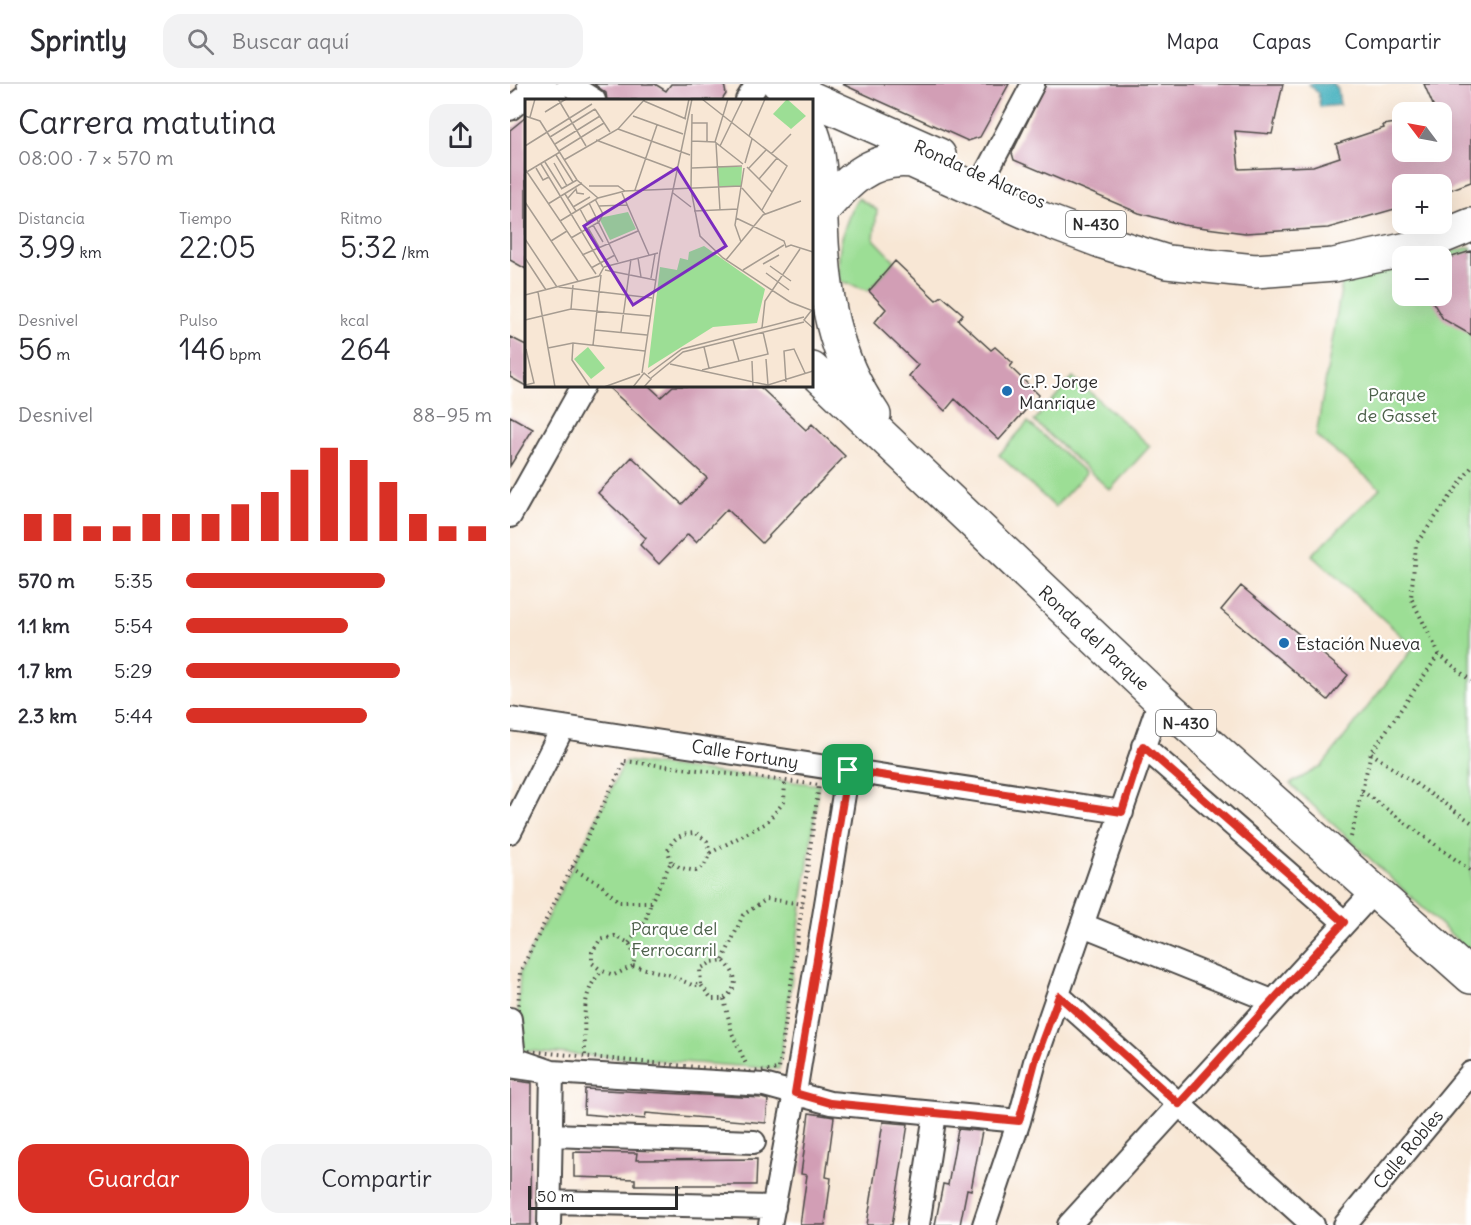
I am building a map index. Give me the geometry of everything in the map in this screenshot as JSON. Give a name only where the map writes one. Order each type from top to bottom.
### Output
[{"type":"highway","name":"Ronda de Alarcos","points":[[779,84],[810,99]]},
{"type":"highway","points":[[779,84],[792,99]]},
{"type":"highway","name":"Ronda de Alarcos","points":[[813,101],[1103,242],[1167,261],[1256,271],[1335,265],[1417,247],[1471,225]]},
{"type":"highway","name":"Ronda del Parque","points":[[813,136],[820,164],[816,217],[826,297],[844,362],[872,412],[909,462]]},
{"type":"highway","name":"Ronda de Alarcos","points":[[816,217],[856,176],[869,167],[882,161],[912,161],[1107,228],[1176,246],[1238,254],[1334,250],[1402,234]]},
{"type":"highway","points":[[1452,217],[1471,209]]},
{"type":"highway","name":"Ronda del Parque","points":[[813,370],[1160,700],[1471,977]]},
{"type":"street","points":[[748,99],[757,84]]},
{"type":"street","points":[[981,183],[1033,84]]},
{"type":"street","points":[[527,99],[546,88],[590,99]]},
{"type":"street","points":[[510,109],[525,100]]},
{"type":"street","points":[[510,516],[582,387]]},
{"type":"street","points":[[984,1225],[1019,1121],[1036,1058],[1160,700]]},
{"type":"street","name":"Calle Fortuny","points":[[510,720],[1122,812]]},
{"type":"street","points":[[510,832],[563,727]]},
{"type":"street","points":[[1143,746],[1344,922]]},
{"type":"street","points":[[549,1202],[772,1216],[795,1093],[848,770]]},
{"type":"street","points":[[1069,1225],[1375,890]]},
{"type":"street","points":[[1083,925],[1272,1001]]},
{"type":"street","points":[[1059,996],[1313,1225]]},
{"type":"street","points":[[510,1019],[512,1063],[552,1072],[587,1065],[764,1085],[830,1103],[1019,1121]]},
{"type":"street","points":[[549,1225],[552,1072]]},
{"type":"street","name":"Calle Robles","points":[[1345,1225],[1471,1073]]},
{"type":"street","points":[[918,1225],[935,1114]]},
{"type":"street","points":[[551,1135],[754,1142]]},
{"type":"path","points":[[1471,468],[1416,544],[1411,598],[1439,654],[1471,681]]},
{"type":"path","points":[[1350,840],[1371,753],[1439,654]]},
{"type":"path","points":[[1371,753],[1471,822]]},
{"type":"path","points":[[625,761],[785,781],[819,785],[779,1069],[749,1072],[587,1065],[516,1050],[520,972],[625,761]]},
{"type":"path","points":[[672,862],[696,871],[705,864],[710,853],[766,823],[784,802],[785,781]]},
{"type":"path","points":[[1362,791],[1471,871]]},
{"type":"path","points":[[629,943],[645,921],[651,902],[672,862],[668,850],[672,840],[683,834],[696,833],[707,841],[710,853]]},
{"type":"path","points":[[571,868],[600,884],[619,903],[651,902]]},
{"type":"path","points":[[723,960],[743,915],[767,899],[803,904]]},
{"type":"path","points":[[633,966],[635,956],[629,943],[615,936],[600,940],[592,952],[592,963],[602,971],[614,975],[633,966],[667,974],[692,985],[701,985]]},
{"type":"path","points":[[723,960],[732,969],[736,983],[732,992],[724,999],[712,999],[701,985],[700,969],[712,962],[723,960]]},
{"type":"path","points":[[587,1065],[585,999],[592,980],[602,971]]},
{"type":"path","points":[[724,999],[732,1033],[749,1072]]},
{"type":"green space","points":[[858,198],[877,210],[874,239],[895,261],[869,291],[840,281],[839,260],[842,238]]},
{"type":"green space","name":"Parque de Gasset","points":[[1471,247],[1471,953],[1290,784],[1322,766],[1414,647],[1312,555],[1380,488],[1316,436],[1343,277],[1392,266],[1392,306],[1452,306],[1452,252]]},
{"type":"green space","points":[[1073,377],[1150,446],[1110,490],[1034,421]]},
{"type":"green space","points":[[1028,422],[1086,473],[1055,507],[999,455]]},
{"type":"green space","name":"Parque del Ferrocarril","points":[[625,761],[819,785],[779,1069],[516,1050],[520,972]]},
{"type":"water","points":[[1309,84],[1333,84],[1338,89],[1340,105],[1320,107],[1318,93]]},
{"type":"building","points":[[594,84],[655,84],[666,91],[671,84],[724,84],[726,94],[723,99],[607,99],[606,93]]},
{"type":"building","points":[[842,84],[1009,84],[980,137],[968,141]]},
{"type":"building","points":[[1046,84],[1283,84],[1272,134],[1235,131],[1239,169],[1313,166],[1340,157],[1336,144],[1392,124],[1392,162],[1452,162],[1452,102],[1432,102],[1424,84],[1471,84],[1471,182],[1452,189],[1452,174],[1392,174],[1392,210],[1328,228],[1245,233],[1183,225],[1139,213],[1014,160],[1012,153]]},
{"type":"building","points":[[525,118],[525,268],[510,260],[510,130]]},
{"type":"building","points":[[1471,251],[1471,335],[1443,319],[1435,306],[1452,306],[1452,257]]},
{"type":"building","name":"C.P. Jorge Manrique","points":[[895,261],[936,300],[942,296],[963,314],[958,320],[991,350],[995,347],[1013,363],[1010,367],[1039,395],[999,440],[955,399],[945,411],[909,376],[918,365],[874,323],[886,309],[869,291]]},
{"type":"building","points":[[510,337],[525,344],[525,385],[510,377]]},
{"type":"building","points":[[608,387],[650,387],[661,397],[672,387],[760,387],[806,430],[812,424],[845,456],[762,543],[727,509],[696,542],[688,534],[659,564],[640,545],[646,538],[598,493],[632,457],[682,504],[707,478]]},
{"type":"building","points":[[510,416],[533,429],[510,466]]},
{"type":"building","name":"Estación Nueva","points":[[1241,586],[1348,675],[1328,700],[1221,610]]},
{"type":"building","points":[[510,1080],[532,1083],[531,1225],[510,1225]]},
{"type":"building","points":[[585,1089],[762,1098],[768,1100],[766,1123],[646,1113],[645,1119],[584,1114]]},
{"type":"building","points":[[809,1113],[834,1117],[826,1177],[831,1178],[825,1225],[800,1225],[807,1175],[801,1174]]},
{"type":"building","points":[[883,1122],[908,1124],[892,1225],[867,1225]]},
{"type":"building","points":[[958,1129],[982,1131],[971,1190],[967,1189],[960,1225],[935,1225],[943,1184],[948,1185]]},
{"type":"building","points":[[574,1152],[637,1153],[636,1160],[757,1159],[756,1185],[635,1185],[635,1179],[574,1177]]},
{"type":"place","name":"C.P. Jorge Manrique","points":[[1007,391]]},
{"type":"place","name":"Estación Nueva","points":[[1284,643]]},
{"type":"route","points":[[1143,746],[1344,922],[1179,1104],[1059,996],[1036,1058],[1019,1121],[830,1103],[795,1093],[848,770],[1122,812],[1143,746]]}]
